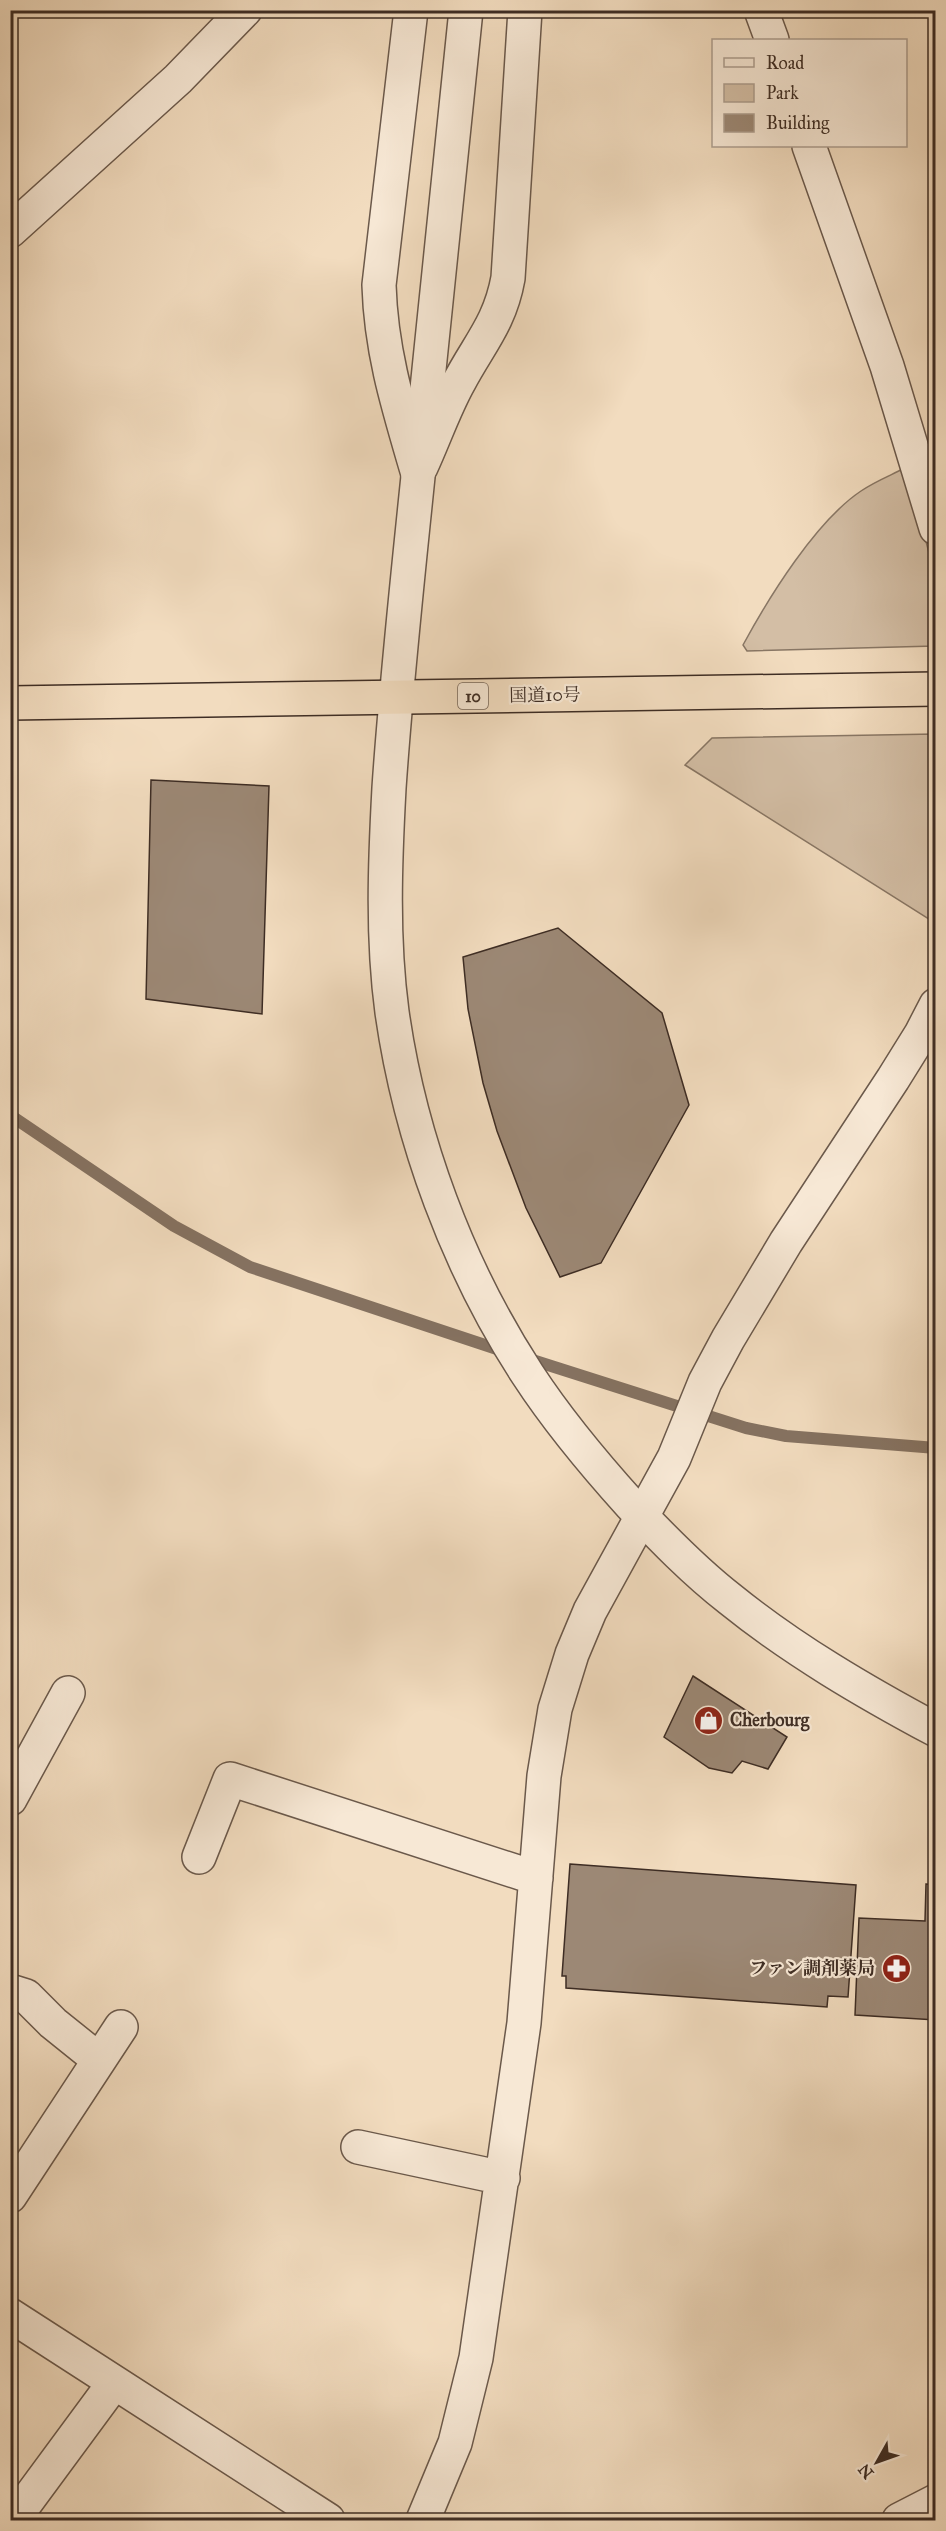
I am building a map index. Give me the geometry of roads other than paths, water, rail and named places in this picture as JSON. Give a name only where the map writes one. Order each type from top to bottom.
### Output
[{"type":"highway","name":"国道10号","points":[[10,703],[936,689]]},
{"type":"street","points":[[10,231],[178,79],[245,10]]},
{"type":"street","points":[[411,10],[379,285],[380,323],[389,373],[418,474]]},
{"type":"street","points":[[466,10],[395,698],[385,877],[386,931],[392,1011],[412,1109],[432,1175],[467,1263],[499,1326],[528,1375],[591,1460],[698,1573],[760,1622],[833,1671],[936,1730]]},
{"type":"street","points":[[418,474],[459,382],[487,339],[504,297],[525,10]]},
{"type":"street","points":[[761,10],[772,39]]},
{"type":"street","points":[[809,147],[887,366],[936,528]]},
{"type":"street","points":[[423,2520],[455,2443],[469,2394],[503,2178],[524,2023],[549,1740],[564,1678],[590,1611],[674,1458],[703,1387],[759,1285],[893,1079],[936,1005]]},
{"type":"street","points":[[10,1799],[68,1693]]},
{"type":"street","points":[[199,1857],[230,1779],[536,1878]]},
{"type":"street","points":[[10,1990],[26,1996],[53,2023],[99,2060]]},
{"type":"street","points":[[10,2196],[121,2026]]},
{"type":"street","points":[[358,2147],[503,2178]]},
{"type":"street","points":[[10,2315],[328,2520]]},
{"type":"street","points":[[13,2520],[114,2383]]},
{"type":"street","points":[[899,2520],[936,2501]]},
{"type":"waterway","points":[[10,1115],[174,1226],[250,1267],[506,1352]]},
{"type":"waterway","points":[[526,1358],[746,1428],[786,1436],[936,1448]]},
{"type":"place","name":"Cherbourg","points":[[709,1720]]},
{"type":"place","name":"ファン調剤薬局","points":[[896,1968]]}]
